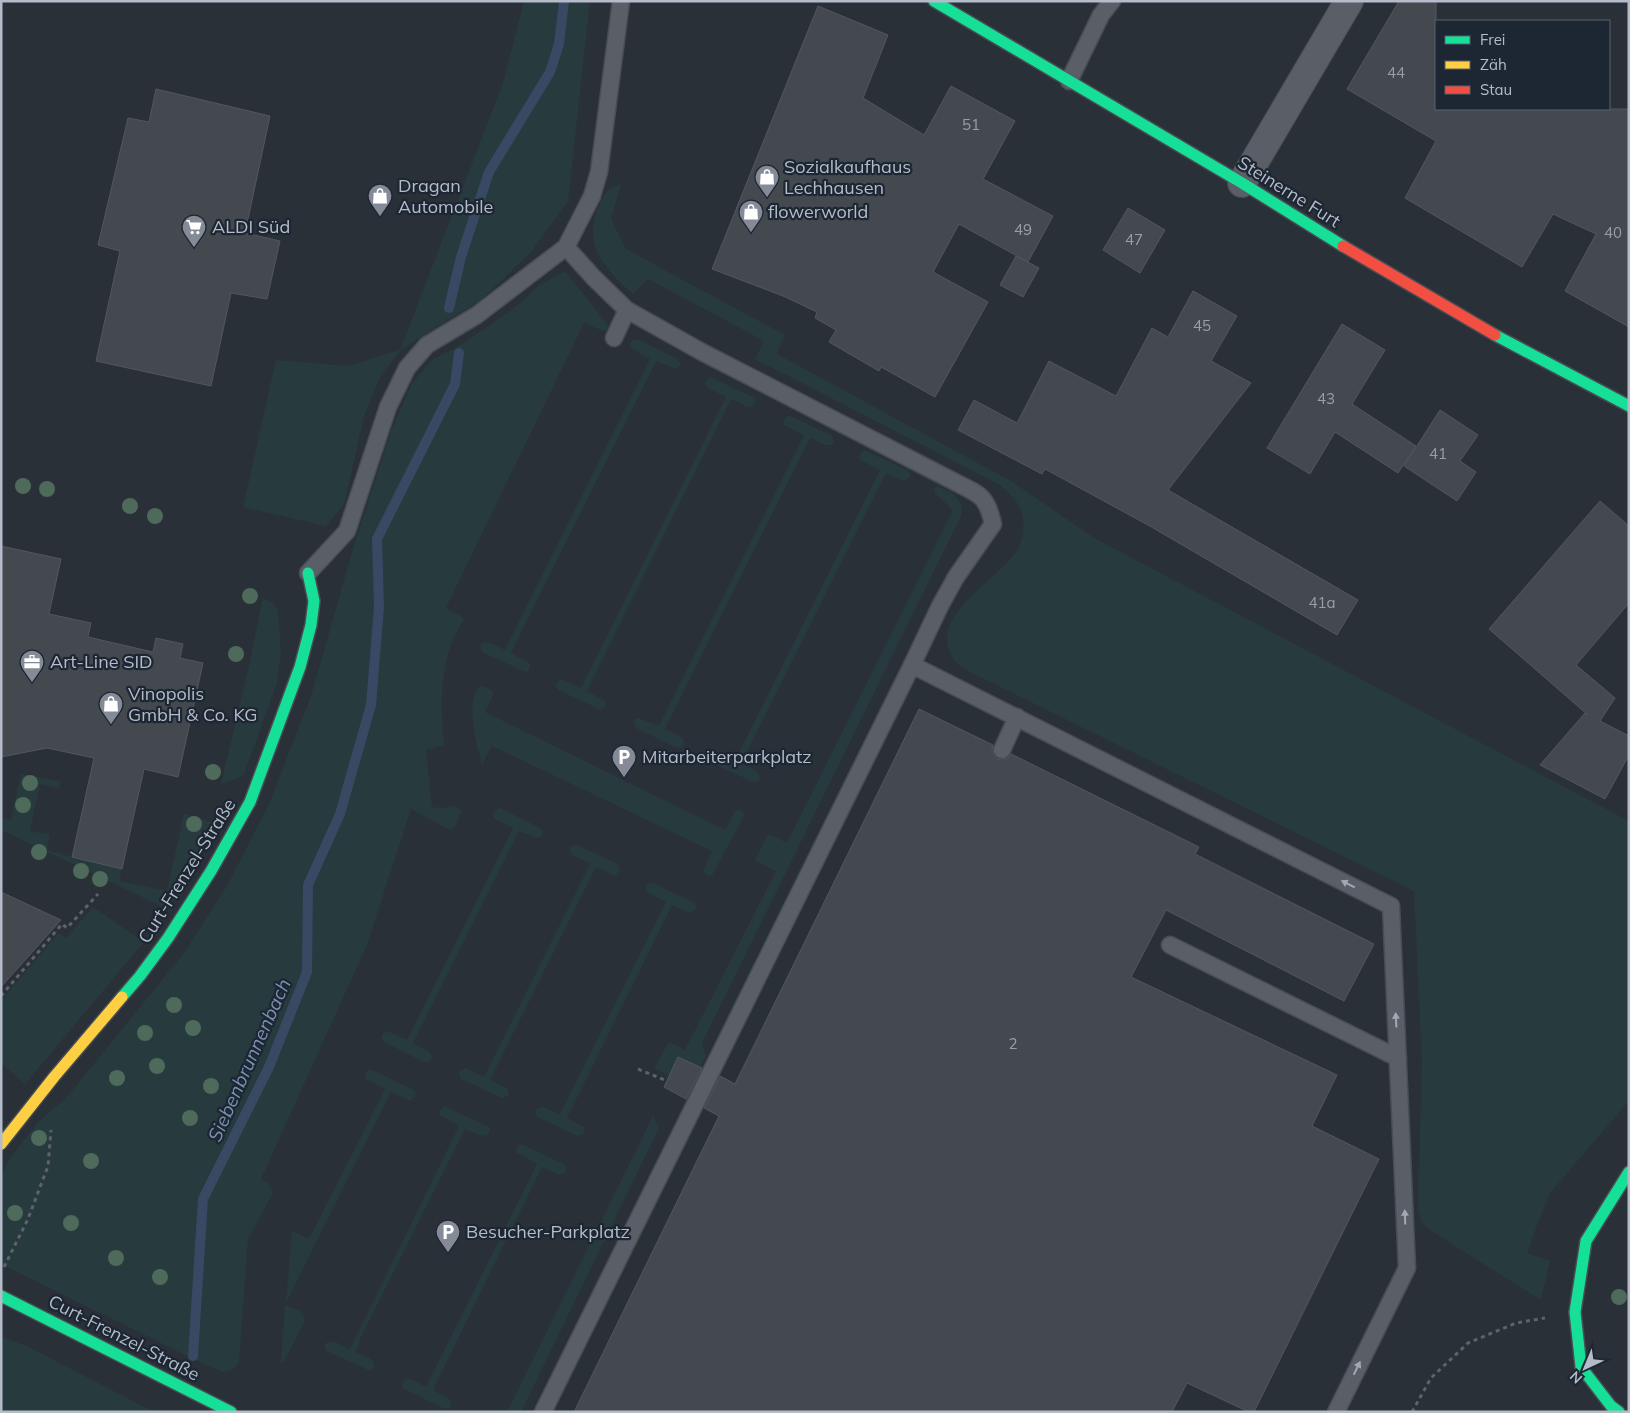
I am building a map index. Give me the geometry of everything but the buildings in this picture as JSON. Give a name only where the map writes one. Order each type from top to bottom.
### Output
[{"type":"street","name":"Steinerne Furt","points":[[934,1],[1242,183],[1352,252],[1509,343],[1629,406]]},
{"type":"street","points":[[1242,183],[1350,1]]},
{"type":"street","name":"Curt-Frenzel-Straße","points":[[1,1144],[54,1077],[140,976],[168,938],[211,871],[250,802],[305,651],[314,601],[308,573]]},
{"type":"street","points":[[1619,1412],[1611,1406],[1581,1368],[1575,1312],[1586,1241],[1629,1172]]},
{"type":"street","name":"Curt-Frenzel-Straße","points":[[1,1296],[231,1412]]},
{"type":"lane","points":[[308,573],[347,530],[388,407],[407,368],[428,345],[477,314],[566,247],[592,196],[600,172],[621,1]]},
{"type":"lane","points":[[1069,81],[1101,15],[1112,1]]},
{"type":"lane","points":[[543,1412],[940,606],[956,577],[993,524],[984,499],[958,483],[702,352],[627,310],[566,247]]},
{"type":"lane","points":[[614,338],[627,310]]},
{"type":"lane","points":[[912,665],[1391,906],[1407,1268],[1336,1412]]},
{"type":"lane","points":[[1002,750],[1017,717]]},
{"type":"lane","points":[[1170,946],[1398,1058]]},
{"type":"path","points":[[1,996],[62,924],[68,928],[98,894]]},
{"type":"path","points":[[638,1069],[667,1081]]},
{"type":"path","points":[[1,1272],[28,1219],[48,1166],[51,1126]]},
{"type":"path","points":[[1412,1412],[1431,1378],[1468,1343],[1516,1323],[1575,1312]]},
{"type":"green space","points":[[524,1],[590,1],[568,201],[531,252],[481,300],[400,351],[381,375],[364,416],[344,504],[326,526],[243,507],[276,360],[348,366],[400,350],[503,83]]},
{"type":"green space","points":[[621,184],[611,219],[626,249],[785,335],[777,354],[1011,481],[1096,539],[1629,821],[1629,1101],[1550,1193],[1527,1253],[1550,1261],[1541,1300],[1431,1231],[1422,1223],[1418,1210],[1422,1062],[1414,891],[970,672],[958,664],[952,657],[948,647],[947,633],[952,620],[961,608],[972,595],[1008,562],[1019,547],[1023,524],[1022,513],[1016,502],[1000,485],[755,359],[764,341],[648,279],[633,294],[605,265],[594,243],[595,218],[600,204],[610,189]]},
{"type":"green space","points":[[565,271],[608,325],[607,330],[603,331],[584,323],[446,608],[464,618],[450,647],[444,674],[442,710],[444,745],[426,750],[432,807],[455,806],[461,811],[453,829],[448,829],[411,809],[367,945],[261,1179],[269,1184],[273,1193],[248,1239],[239,1362],[232,1370],[222,1372],[1,1264],[1,1174],[11,1157],[39,1121],[66,1098],[184,953],[228,884],[269,804],[311,696],[352,552],[391,431],[412,383],[433,359],[456,348],[474,336],[519,304],[539,285]]},
{"type":"green space","points":[[637,339],[677,359],[680,362],[680,366],[676,369],[656,361],[511,653],[529,663],[528,671],[523,671],[482,652],[480,645],[486,642],[505,650],[650,359],[631,348],[630,343]]},
{"type":"green space","points":[[710,377],[753,397],[755,403],[753,406],[748,407],[731,399],[587,691],[605,701],[605,707],[599,709],[558,690],[555,685],[559,680],[563,680],[581,688],[726,397],[708,388],[705,383]]},
{"type":"green space","points":[[787,416],[831,435],[834,442],[831,445],[826,445],[810,438],[665,729],[683,738],[684,744],[682,747],[677,748],[636,728],[635,719],[639,718],[659,726],[804,435],[784,425],[783,421]]},
{"type":"green space","points":[[863,451],[907,470],[910,473],[910,477],[904,481],[886,473],[741,764],[758,773],[760,778],[758,782],[753,782],[712,763],[710,758],[715,753],[735,761],[880,470],[860,460],[860,454]]},
{"type":"green space","points":[[938,486],[954,494],[962,506],[961,516],[702,1043],[706,1056],[692,1085],[686,1083],[695,1065],[679,1057],[670,1076],[654,1068],[669,1042],[685,1050],[776,871],[757,862],[755,860],[756,857],[768,835],[787,843],[953,510],[934,492]]},
{"type":"green space","points":[[263,598],[272,602],[278,610],[281,653],[277,683],[244,774],[234,780],[221,784],[249,666]]},
{"type":"green space","points":[[482,686],[492,690],[493,695],[485,712],[725,830],[735,811],[740,810],[743,812],[744,816],[713,874],[709,876],[704,873],[712,851],[492,746],[482,764],[475,735],[472,710],[476,691]]},
{"type":"green space","points":[[21,774],[60,781],[59,788],[40,784],[30,831],[50,835],[47,850],[121,869],[120,881],[167,891],[184,814],[219,824],[177,899],[161,906],[1,830],[1,818],[11,820]]},
{"type":"green space","points":[[500,808],[540,828],[543,834],[536,838],[519,831],[413,1043],[431,1053],[431,1060],[424,1062],[384,1042],[382,1035],[385,1032],[389,1032],[407,1040],[513,828],[493,818],[494,810]]},
{"type":"green space","points":[[573,845],[577,845],[618,864],[620,871],[613,875],[596,867],[490,1080],[507,1088],[508,1096],[502,1098],[461,1079],[459,1074],[461,1070],[466,1068],[484,1077],[590,864],[571,854],[570,848]]},
{"type":"green space","points":[[649,883],[653,883],[693,902],[696,905],[696,909],[689,913],[672,905],[567,1118],[584,1127],[584,1134],[578,1136],[537,1117],[535,1110],[544,1107],[560,1114],[666,902],[647,892],[646,886]]},
{"type":"green space","points":[[93,907],[144,942],[25,1084],[1,1063],[1,1000],[59,933],[66,938]]},
{"type":"green space","points":[[368,1070],[372,1070],[412,1089],[415,1092],[415,1096],[408,1100],[391,1092],[286,1303],[292,1231],[309,1239],[385,1089],[366,1079],[365,1073]]},
{"type":"green space","points":[[444,1106],[487,1126],[489,1132],[487,1135],[482,1136],[465,1129],[361,1337],[356,1352],[374,1363],[372,1370],[368,1370],[327,1351],[325,1344],[331,1341],[350,1349],[459,1126],[440,1115],[440,1110]]},
{"type":"green space","points":[[653,1116],[659,1128],[521,1412],[507,1412]]},
{"type":"green space","points":[[519,1145],[523,1145],[564,1164],[566,1171],[559,1175],[542,1167],[433,1390],[451,1400],[451,1407],[445,1409],[404,1389],[402,1386],[403,1382],[409,1379],[426,1387],[537,1164],[517,1153],[516,1150]]},
{"type":"green space","points":[[285,1305],[302,1313],[304,1323],[283,1363],[281,1361]]},
{"type":"green space","points":[[1,1337],[27,1346],[154,1412],[1,1412]]},
{"type":"waterway","name":"Siebenbrunnenbach","points":[[449,308],[461,257],[489,172],[550,72],[559,44],[564,1]]},
{"type":"waterway","name":"Siebenbrunnenbach","points":[[193,1356],[203,1199],[269,1067],[307,972],[308,885],[340,814],[371,705],[379,607],[377,539],[455,384],[459,353]]},
{"type":"traffic: fast","points":[[934,1],[1242,183],[1343,246]]},
{"type":"traffic: fast","points":[[1495,335],[1629,406]]},
{"type":"traffic: fast","points":[[122,997],[168,938],[211,871],[250,802],[300,667],[311,625],[314,601],[308,573]]},
{"type":"traffic: fast","points":[[1619,1412],[1611,1406],[1581,1367],[1575,1312],[1586,1241],[1629,1172]]},
{"type":"traffic: fast","points":[[1,1296],[231,1412]]},
{"type":"traffic: slow","points":[[1,1144],[54,1077],[122,997]]},
{"type":"traffic: jam","points":[[1343,246],[1495,335]]},
{"type":"place","name":"Sozialkaufhaus Lechhausen","points":[[767,198]]},
{"type":"place","name":"Dragan Automobile","points":[[380,217]]},
{"type":"place","name":"flowerworld","points":[[751,233]]},
{"type":"place","name":"ALDI Süd","points":[[194,248]]},
{"type":"place","name":"Art-Line SID","points":[[32,683]]},
{"type":"place","name":"Vinopolis GmbH & Co. KG","points":[[111,725]]},
{"type":"place","name":"Mitarbeiterparkplatz","points":[[624,778]]},
{"type":"place","name":"Besucher-Parkplatz","points":[[448,1253]]}]
